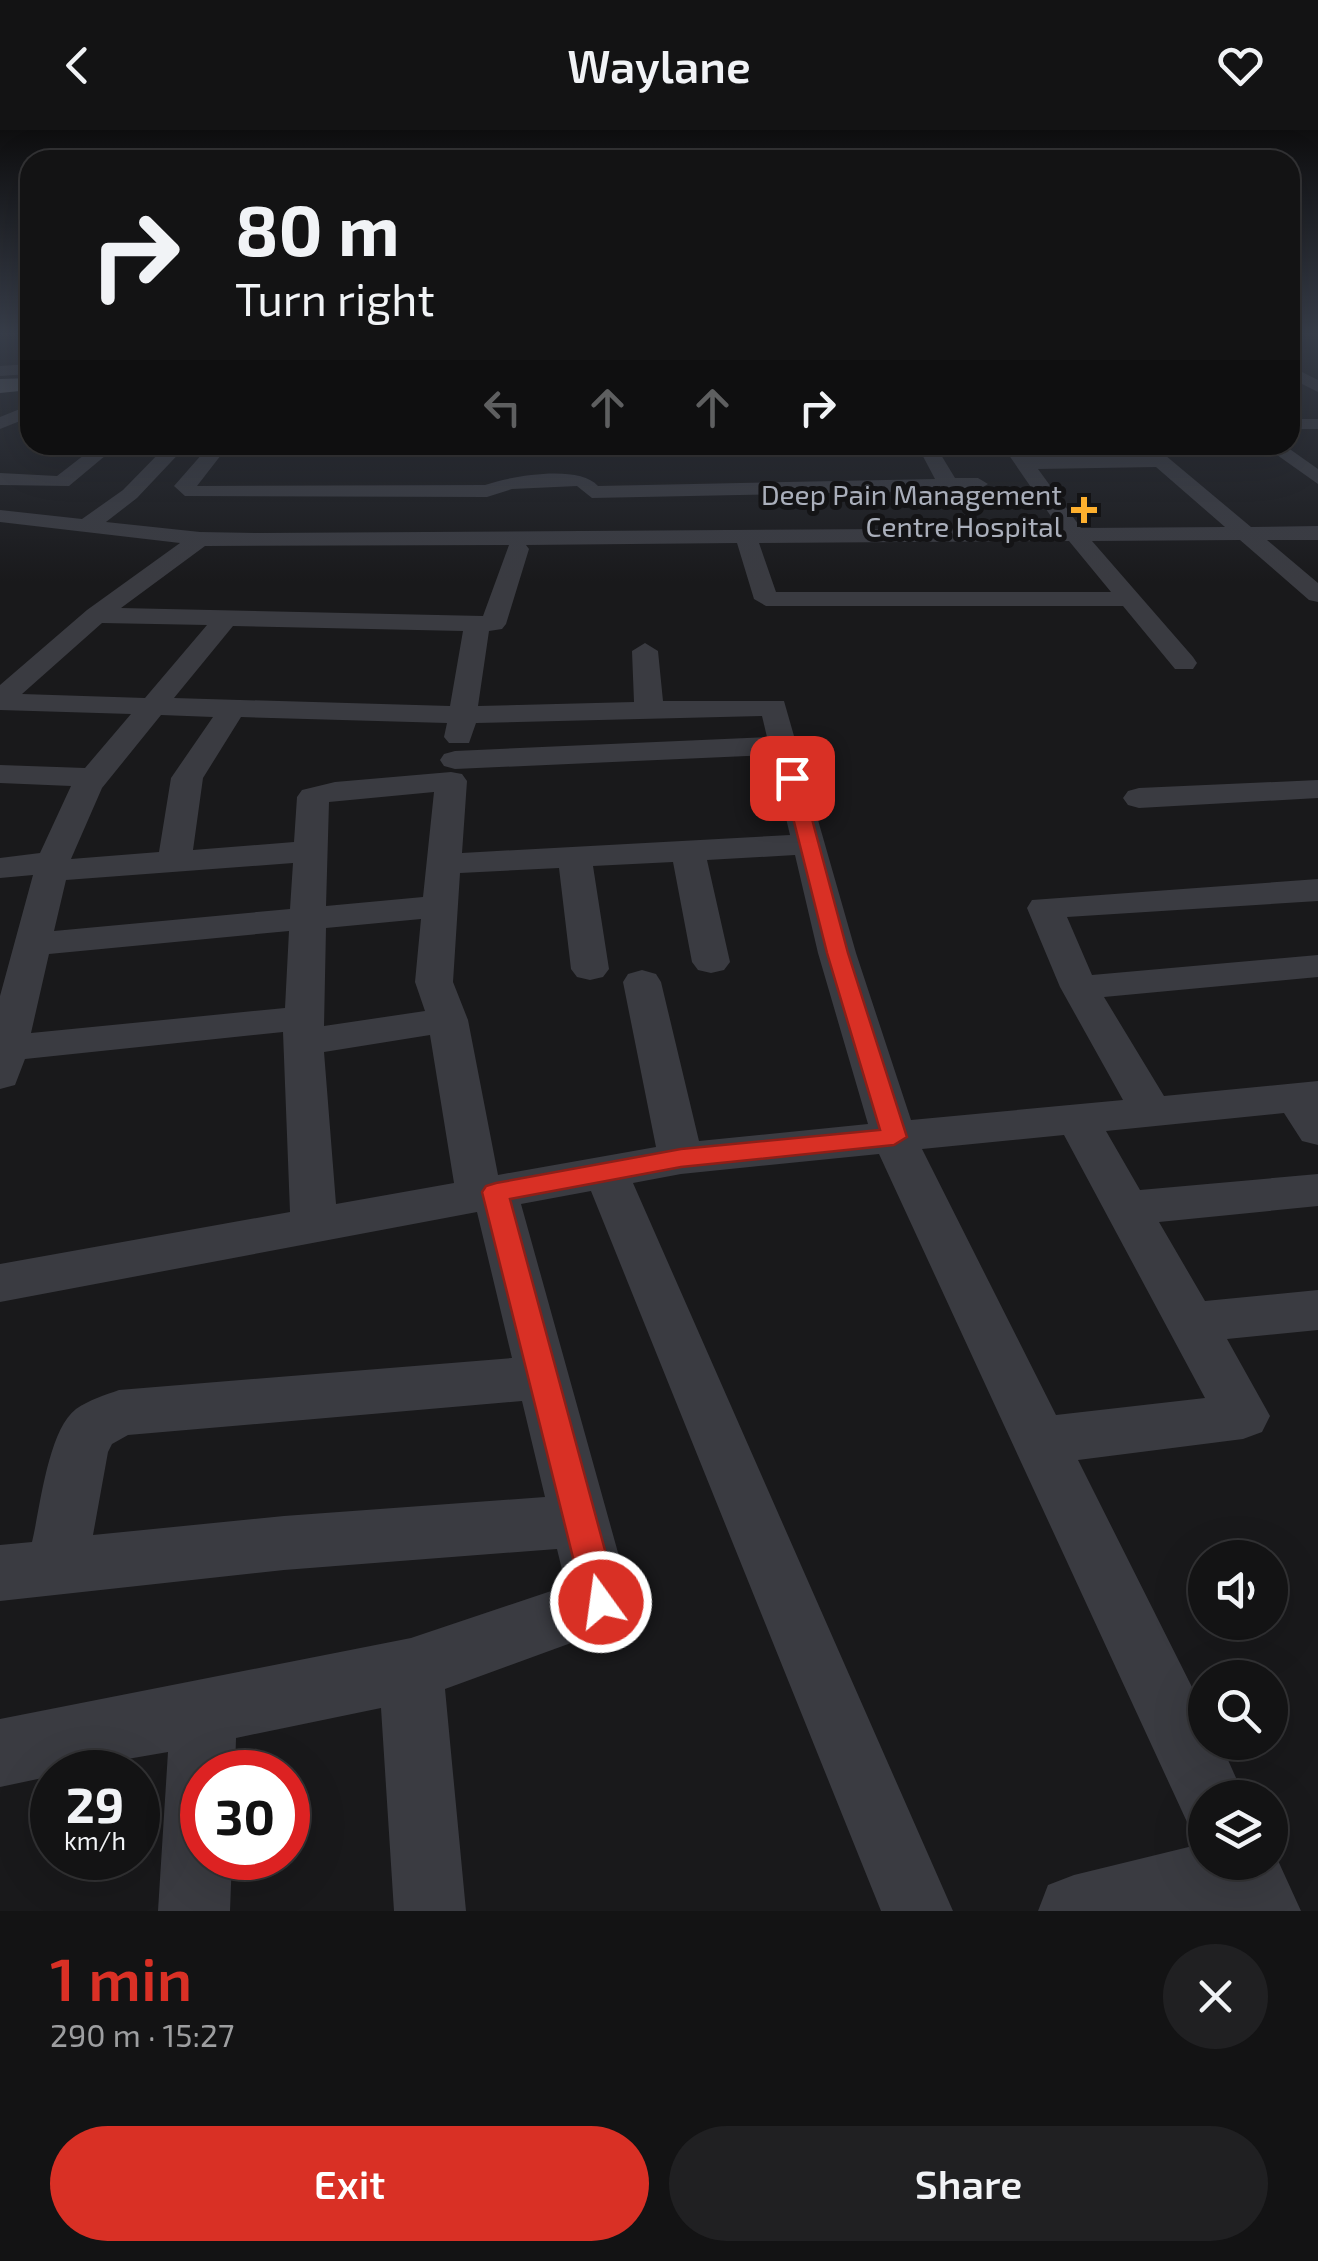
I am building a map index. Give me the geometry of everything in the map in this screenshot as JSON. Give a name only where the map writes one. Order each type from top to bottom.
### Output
[{"type":"street","points":[[62,482],[107,455]]},
{"type":"street","points":[[85,528],[136,488],[168,455]]},
{"type":"street","points":[[192,492],[184,486],[210,455]]},
{"type":"street","points":[[882,455],[900,485],[959,541]]},
{"type":"street","points":[[932,455],[948,484]]},
{"type":"street","points":[[1019,455],[1079,540],[1184,663]]},
{"type":"street","points":[[1166,455],[1252,539],[1318,595]]},
{"type":"street","points":[[1167,455],[1297,542]]},
{"type":"street","points":[[1286,455],[1317,477]]},
{"type":"street","points":[[0,479],[88,484],[37,521]]},
{"type":"street","points":[[104,485],[192,492],[487,491],[510,482],[582,480],[592,492],[591,538]]},
{"type":"street","points":[[0,524],[194,542],[518,549],[731,524],[796,512],[872,511],[900,485],[978,484]]},
{"type":"street","points":[[592,492],[642,491],[731,524],[959,541],[1297,542],[1318,532]]},
{"type":"street","points":[[642,491],[641,526],[650,540]]},
{"type":"street","points":[[0,516],[194,542],[650,540],[796,512],[872,511],[959,541]]},
{"type":"street","points":[[435,520],[591,538]]},
{"type":"street","points":[[731,524],[766,599],[1130,599]]},
{"type":"street","points":[[0,700],[96,615],[194,542]]},
{"type":"street","points":[[96,615],[493,624],[518,549]]},
{"type":"street","points":[[226,618],[94,778],[52,866],[3,1062],[304,1030],[448,1020]]},
{"type":"street","points":[[0,1753],[411,1670],[601,1602],[543,1376],[487,1194],[448,1020],[434,982],[453,771],[478,624]]},
{"type":"street","points":[[645,651],[649,710]]},
{"type":"street","points":[[0,700],[462,715],[774,707],[837,953],[894,1137],[1202,1780]]},
{"type":"street","points":[[175,862],[187,778],[232,709]]},
{"type":"street","points":[[314,1226],[304,1030],[313,797],[453,771],[784,745]]},
{"type":"street","points":[[0,774],[94,778]]},
{"type":"street","points":[[1139,798],[1318,789]]},
{"type":"street","points":[[444,864],[809,844]]},
{"type":"street","points":[[688,850],[711,962]]},
{"type":"street","points":[[0,868],[175,862],[313,851]]},
{"type":"street","points":[[575,856],[590,969]]},
{"type":"street","points":[[1152,1112],[1110,1046],[1045,908],[1318,890]]},
{"type":"street","points":[[32,944],[441,906]]},
{"type":"street","points":[[1081,988],[1318,966]]},
{"type":"street","points":[[642,982],[681,1158]]},
{"type":"street","points":[[0,1284],[681,1158],[1077,1118],[1310,1107]]},
{"type":"street","points":[[1040,1441],[1243,1416],[1077,1118]]},
{"type":"street","points":[[606,1172],[917,1911]]},
{"type":"street","points":[[1127,1208],[1318,1190]]},
{"type":"street","points":[[1191,1322],[1318,1310]]},
{"type":"street","points":[[57,1567],[80,1452],[92,1428],[119,1413],[543,1376]]},
{"type":"street","points":[[0,1573],[284,1543],[580,1521]]},
{"type":"street","points":[[411,1670],[430,1911]]},
{"type":"street","points":[[194,1911],[204,1712]]},
{"type":"street","points":[[1074,1911],[1251,1881]]},
{"type":"place","name":"Deep Pain Management Centre Hospital","points":[[1084,510]]},
{"type":"route","points":[[601,1602],[496,1192],[681,1158],[894,1137],[837,953],[792,778]]}]
